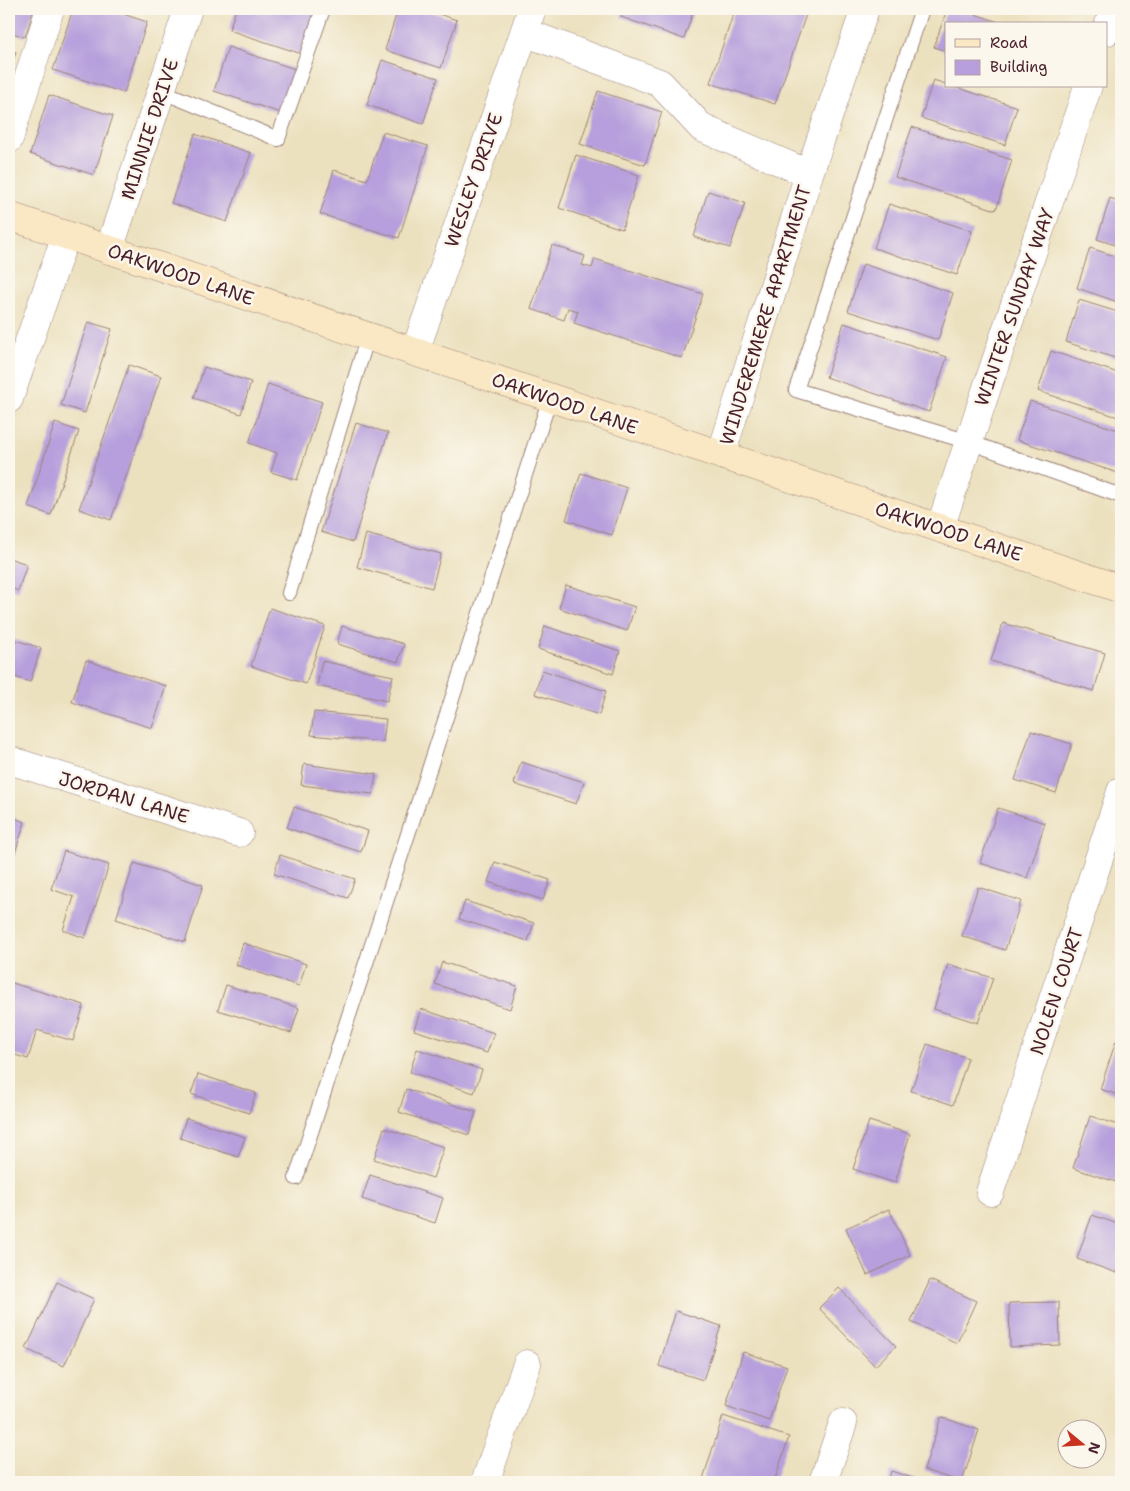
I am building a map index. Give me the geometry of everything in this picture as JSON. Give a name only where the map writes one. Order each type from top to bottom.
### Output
[{"type":"street","points":[[9,139],[50,9]]},
{"type":"street","name":"MINNIE DRIVE","points":[[109,250],[188,9]]},
{"type":"street","name":"WINDEREMERE APARTMENT","points":[[721,455],[809,174],[865,9]]},
{"type":"street","points":[[1108,26],[1114,9]]},
{"type":"street","name":"WINDEREMERE APARTMENT","points":[[528,20],[660,83],[702,128],[809,174]]},
{"type":"street","name":"WESLEY DRIVE","points":[[415,352],[528,20]]},
{"type":"street","name":"WINTER SUNDAY WAY","points":[[940,528],[1087,88]]},
{"type":"street","name":"OAKWOOD LANE","points":[[9,216],[1121,589]]},
{"type":"street","points":[[9,399],[66,235]]},
{"type":"street","name":"JORDAN LANE","points":[[9,760],[239,833]]},
{"type":"street","name":"NOLEN COURT","points":[[990,1192],[1121,791]]},
{"type":"street","points":[[485,1482],[527,1364]]},
{"type":"street","points":[[823,1482],[843,1422]]},
{"type":"lane","points":[[161,91],[278,140],[323,9]]},
{"type":"lane","points":[[922,9],[796,390],[969,442],[1121,496]]},
{"type":"lane","points":[[288,593],[368,336]]},
{"type":"lane","points":[[296,1178],[550,398]]},
{"type":"building","points":[[9,9],[34,9],[25,37],[9,32]]},
{"type":"building","points":[[73,9],[108,9],[147,22],[124,93],[53,70]]},
{"type":"building","points":[[236,9],[317,9],[302,54],[229,30]]},
{"type":"building","points":[[398,9],[423,9],[457,20],[441,68],[385,50]]},
{"type":"building","points":[[623,9],[694,9],[684,39],[621,17]]},
{"type":"building","points":[[735,9],[808,9],[775,104],[710,83]]},
{"type":"building","points":[[947,9],[960,9],[999,22],[945,22],[945,51],[934,47]]},
{"type":"building","points":[[228,47],[295,69],[281,113],[214,91]]},
{"type":"building","points":[[9,50],[16,52],[9,72]]},
{"type":"building","points":[[382,60],[438,78],[423,124],[367,105]]},
{"type":"building","points":[[933,80],[945,84],[945,88],[958,88],[1017,107],[1005,145],[921,118]]},
{"type":"building","points":[[598,91],[662,112],[645,165],[580,144]]},
{"type":"building","points":[[49,95],[113,116],[94,175],[30,154]]},
{"type":"building","points":[[912,127],[1012,160],[996,210],[895,177]]},
{"type":"building","points":[[383,132],[428,146],[399,238],[320,214],[334,170],[367,180]]},
{"type":"building","points":[[195,134],[251,153],[227,222],[171,203]]},
{"type":"building","points":[[576,155],[639,175],[622,229],[559,208]]},
{"type":"building","points":[[708,191],[745,203],[730,248],[694,237]]},
{"type":"building","points":[[1110,198],[1121,202],[1121,247],[1097,239]]},
{"type":"building","points":[[889,204],[972,231],[957,275],[874,248]]},
{"type":"building","points":[[552,245],[585,256],[582,265],[592,268],[595,259],[703,294],[682,358],[574,323],[578,311],[568,308],[564,320],[531,309]]},
{"type":"building","points":[[1090,248],[1121,258],[1121,303],[1077,288]]},
{"type":"building","points":[[863,264],[953,293],[938,340],[848,311]]},
{"type":"building","points":[[1079,300],[1121,313],[1121,360],[1066,342]]},
{"type":"building","points":[[88,322],[112,329],[85,413],[61,405]]},
{"type":"building","points":[[844,323],[947,357],[929,412],[826,377]]},
{"type":"building","points":[[1051,351],[1121,374],[1121,418],[1038,391]]},
{"type":"building","points":[[129,365],[161,376],[111,520],[79,509]]},
{"type":"building","points":[[204,367],[251,382],[241,414],[194,398]]},
{"type":"building","points":[[268,384],[322,402],[297,480],[271,472],[277,453],[249,443]]},
{"type":"building","points":[[1030,401],[1121,431],[1121,474],[1017,440]]},
{"type":"building","points":[[55,423],[79,431],[51,515],[28,507]]},
{"type":"building","points":[[356,423],[388,433],[353,542],[321,532]]},
{"type":"building","points":[[581,473],[627,488],[612,535],[566,520]]},
{"type":"building","points":[[366,534],[441,554],[432,588],[357,567]]},
{"type":"building","points":[[9,558],[27,564],[18,591],[9,587]]},
{"type":"building","points":[[566,585],[635,607],[627,631],[559,608]]},
{"type":"building","points":[[270,608],[325,626],[306,684],[251,666]]},
{"type":"building","points":[[1003,623],[1105,653],[1094,691],[991,661]]},
{"type":"building","points":[[342,626],[404,644],[398,662],[337,644]]},
{"type":"building","points":[[545,626],[620,651],[613,674],[538,649]]},
{"type":"building","points":[[9,638],[41,648],[30,682],[9,675]]},
{"type":"building","points":[[86,660],[166,686],[152,728],[72,702]]},
{"type":"building","points":[[322,661],[393,676],[387,701],[317,686]]},
{"type":"building","points":[[542,670],[606,691],[599,715],[535,694]]},
{"type":"building","points":[[314,712],[386,719],[383,742],[311,735]]},
{"type":"building","points":[[1031,731],[1072,744],[1056,793],[1015,780]]},
{"type":"building","points":[[521,762],[584,782],[576,804],[514,784]]},
{"type":"building","points":[[304,764],[376,774],[373,794],[301,785]]},
{"type":"building","points":[[294,807],[368,831],[361,852],[287,828]]},
{"type":"building","points":[[998,808],[1045,823],[1027,878],[980,863]]},
{"type":"building","points":[[9,816],[25,822],[13,859],[9,857]]},
{"type":"building","points":[[64,851],[109,865],[85,938],[63,930],[74,897],[51,889]]},
{"type":"building","points":[[280,855],[355,879],[348,898],[274,874]]},
{"type":"building","points":[[495,862],[550,880],[543,900],[488,882]]},
{"type":"building","points":[[134,863],[203,885],[185,942],[116,919]]},
{"type":"building","points":[[978,887],[1021,901],[1005,950],[962,936]]},
{"type":"building","points":[[465,901],[534,923],[528,941],[459,919]]},
{"type":"building","points":[[243,943],[306,964],[299,986],[236,965]]},
{"type":"building","points":[[442,962],[517,986],[510,1009],[435,984]]},
{"type":"building","points":[[948,964],[993,978],[978,1023],[934,1009]]},
{"type":"building","points":[[9,982],[84,1005],[73,1041],[37,1030],[28,1059],[9,1053]]},
{"type":"building","points":[[226,985],[299,1008],[291,1033],[218,1010]]},
{"type":"building","points":[[421,1009],[494,1033],[487,1053],[414,1030]]},
{"type":"building","points":[[1116,1041],[1121,1042],[1121,1096],[1100,1089]]},
{"type":"building","points":[[927,1044],[968,1058],[953,1105],[911,1091]]},
{"type":"building","points":[[417,1049],[482,1070],[474,1093],[410,1072]]},
{"type":"building","points":[[198,1074],[256,1093],[249,1113],[191,1094]]},
{"type":"building","points":[[406,1089],[476,1112],[469,1135],[399,1112]]},
{"type":"building","points":[[1090,1116],[1121,1126],[1121,1165],[1116,1182],[1073,1168]]},
{"type":"building","points":[[186,1118],[245,1137],[238,1157],[180,1138]]},
{"type":"building","points":[[869,1121],[910,1134],[895,1183],[853,1169]]},
{"type":"building","points":[[384,1128],[444,1147],[433,1178],[374,1159]]},
{"type":"building","points":[[370,1175],[443,1198],[435,1223],[362,1199]]},
{"type":"building","points":[[889,1209],[910,1255],[867,1275],[846,1228]]},
{"type":"building","points":[[1092,1215],[1121,1225],[1121,1261],[1117,1273],[1077,1259]]},
{"type":"building","points":[[930,1280],[976,1301],[957,1343],[911,1322]]},
{"type":"building","points":[[57,1282],[94,1299],[64,1366],[26,1349]]},
{"type":"building","points":[[839,1288],[896,1346],[875,1366],[819,1308]]},
{"type":"building","points":[[1059,1302],[1060,1345],[1010,1347],[1009,1303]]},
{"type":"building","points":[[676,1311],[721,1326],[703,1380],[659,1366]]},
{"type":"building","points":[[743,1352],[787,1366],[769,1421],[726,1406]]},
{"type":"building","points":[[723,1416],[789,1437],[774,1482],[702,1482]]},
{"type":"building","points":[[941,1417],[979,1430],[962,1482],[924,1470]]},
{"type":"building","points":[[891,1471],[925,1482],[888,1482]]}]
